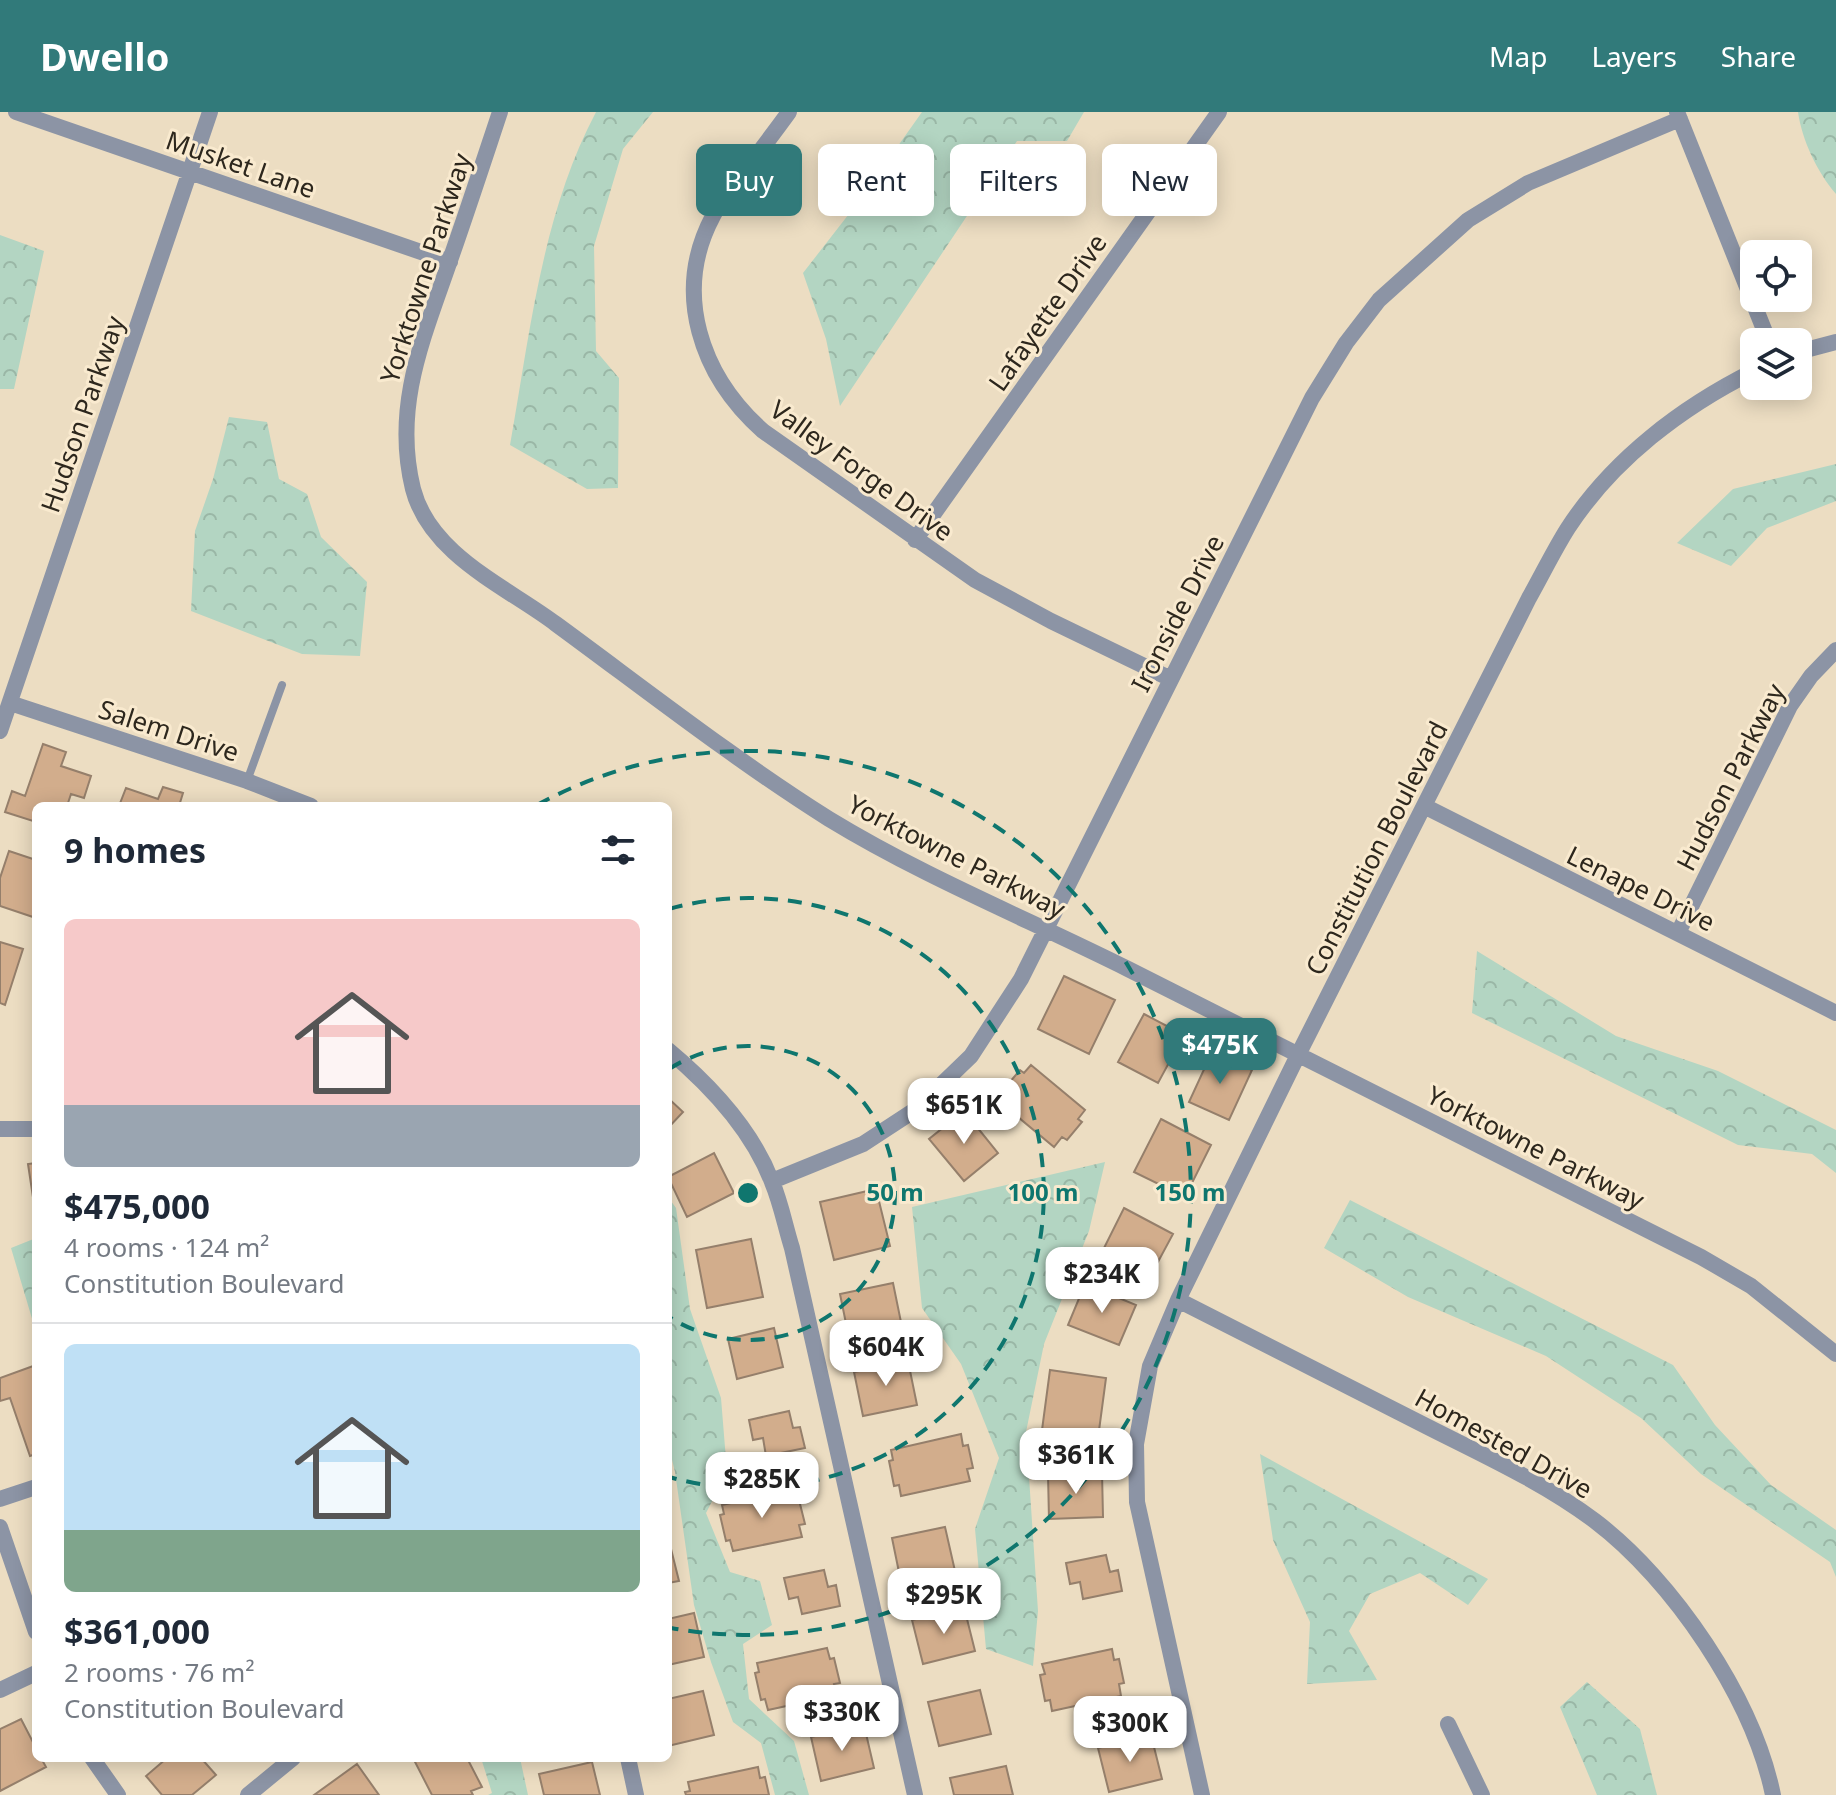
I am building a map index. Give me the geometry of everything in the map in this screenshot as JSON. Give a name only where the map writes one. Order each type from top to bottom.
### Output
[{"type":"street","name":"Musket Lane","points":[[16,112],[450,262]]},
{"type":"street","name":"Hudson Parkway","points":[[0,731],[210,112]]},
{"type":"street","name":"Yorktowne Parkway","points":[[500,112],[415,360],[405,415],[405,442],[414,493],[445,543],[704,735],[830,819],[911,865],[1047,929],[1701,1257],[1751,1286],[1836,1354]]},
{"type":"street","name":"Valley Forge Drive","points":[[789,112],[713,216],[695,266],[696,323],[719,381],[739,410],[763,431],[975,580],[1171,679]]},
{"type":"street","name":"Lafayette Drive","points":[[915,540],[1219,112]]},
{"type":"street","points":[[1678,115],[1763,328]]},
{"type":"street","name":"Ironside Drive","points":[[772,1181],[863,1144],[915,1110],[971,1056],[1021,979],[1047,929],[1312,398],[1346,343],[1379,300],[1468,220],[1493,203],[1565,166],[1678,115]]},
{"type":"street","points":[[1812,348],[1836,342]]},
{"type":"street","name":"Constitution Boulevard","points":[[1202,1795],[1137,1502],[1136,1444],[1150,1366],[1178,1300],[1298,1055],[1529,598],[1568,528],[1595,491],[1651,437],[1740,378]]},
{"type":"street","name":"Hudson Parkway","points":[[1678,933],[1790,706],[1811,676],[1836,650]]},
{"type":"street","name":"Salem Drive","points":[[10,703],[247,781],[301,802]]},
{"type":"street","name":"Lenape Drive","points":[[1424,806],[1836,1013]]},
{"type":"street","points":[[672,1053],[695,1073],[723,1105],[748,1138],[772,1181],[792,1248],[915,1795]]},
{"type":"street","points":[[0,1129],[32,1129]]},
{"type":"street","name":"Homested Drive","points":[[1178,1300],[1523,1475],[1596,1522],[1666,1589],[1715,1654],[1752,1732],[1773,1795]]},
{"type":"street","points":[[0,1499],[32,1488]]},
{"type":"street","points":[[0,1527],[32,1620]]},
{"type":"street","points":[[0,1690],[32,1675]]},
{"type":"street","points":[[1448,1724],[1482,1795]]},
{"type":"street","points":[[95,1762],[118,1795]]},
{"type":"street","points":[[248,1795],[288,1762]]},
{"type":"street","points":[[629,1762],[636,1795]]},
{"type":"lane","points":[[247,781],[282,685]]},
{"type":"green space","points":[[596,112],[653,112],[623,149],[594,246],[596,351],[619,378],[618,488],[587,489],[510,445],[550,233],[578,151]]},
{"type":"green space","points":[[922,112],[1084,112],[1067,141],[950,144],[950,216],[967,216],[840,406],[826,339],[803,273],[847,216],[934,216],[934,144],[899,144]]},
{"type":"green space","points":[[1798,112],[1836,112],[1836,194],[1811,155]]},
{"type":"green space","points":[[0,235],[44,251],[14,389],[0,389]]},
{"type":"green space","points":[[229,417],[267,422],[279,479],[307,494],[321,537],[367,582],[360,656],[302,654],[191,611],[195,531]]},
{"type":"green space","points":[[1836,464],[1836,501],[1767,528],[1731,566],[1677,543],[1733,489]]},
{"type":"green space","points":[[1477,951],[1616,1036],[1718,1071],[1836,1130],[1836,1173],[1812,1154],[1738,1145],[1472,1013]]},
{"type":"green space","points":[[1105,1162],[1089,1231],[1044,1344],[1026,1432],[1038,1611],[1033,1666],[986,1649],[975,1529],[999,1458],[961,1364],[922,1308],[912,1207]]},
{"type":"green space","points":[[1350,1200],[1673,1365],[1715,1425],[1771,1485],[1836,1530],[1836,1577],[1830,1562],[1701,1474],[1641,1418],[1546,1356],[1408,1297],[1324,1248]]},
{"type":"green space","points":[[672,1202],[676,1208],[690,1309],[721,1398],[727,1472],[706,1513],[730,1572],[760,1581],[772,1625],[743,1644],[749,1699],[794,1741],[809,1795],[775,1795],[761,1743],[733,1722],[694,1605],[672,1460]]},
{"type":"green space","points":[[32,1240],[32,1319],[11,1248]]},
{"type":"green space","points":[[1260,1454],[1488,1579],[1468,1605],[1420,1573],[1370,1594],[1349,1631],[1377,1680],[1307,1684],[1310,1622],[1273,1540]]},
{"type":"green space","points":[[1587,1682],[1640,1729],[1657,1795],[1597,1795],[1560,1707]]},
{"type":"green space","points":[[482,1762],[521,1762],[528,1795],[488,1795],[492,1793]]},
{"type":"building","points":[[43,744],[66,752],[61,766],[91,776],[84,798],[71,794],[68,802],[32,802],[32,821],[5,812],[12,791],[25,796]]},
{"type":"building","points":[[163,787],[183,793],[180,802],[121,802],[126,788],[158,799]]},
{"type":"building","points":[[9,851],[32,859],[32,917],[0,906],[0,878]]},
{"type":"building","points":[[0,942],[23,949],[5,1005],[0,1003]]},
{"type":"building","points":[[1064,976],[1115,1000],[1089,1054],[1038,1029]]},
{"type":"building","points":[[1144,1014],[1184,1035],[1158,1083],[1118,1062]]},
{"type":"building","points":[[1212,1052],[1252,1070],[1229,1120],[1189,1102]]},
{"type":"building","points":[[1031,1065],[1085,1110],[1078,1119],[1082,1122],[1067,1140],[1062,1137],[1054,1147],[1000,1102],[1007,1093],[1003,1090],[1020,1070],[1024,1073]]},
{"type":"building","points":[[672,1102],[683,1112],[672,1124]]},
{"type":"building","points":[[964,1111],[998,1153],[964,1181],[929,1139]]},
{"type":"building","points":[[1161,1119],[1211,1145],[1185,1197],[1134,1172]]},
{"type":"building","points":[[714,1153],[734,1193],[687,1217],[672,1185],[672,1175]]},
{"type":"building","points":[[28,1164],[32,1164],[32,1190]]},
{"type":"building","points":[[876,1189],[890,1246],[834,1260],[820,1202]]},
{"type":"building","points":[[1124,1208],[1173,1234],[1152,1273],[1104,1248]]},
{"type":"building","points":[[751,1239],[763,1297],[707,1308],[696,1250]]},
{"type":"building","points":[[893,1283],[902,1327],[849,1338],[840,1294]]},
{"type":"building","points":[[1085,1284],[1136,1305],[1119,1345],[1068,1325]]},
{"type":"building","points":[[774,1328],[783,1367],[737,1379],[728,1339]]},
{"type":"building","points":[[908,1361],[917,1405],[863,1416],[854,1372]]},
{"type":"building","points":[[32,1366],[32,1455],[10,1398],[0,1401],[0,1378]]},
{"type":"building","points":[[1050,1370],[1106,1378],[1098,1438],[1042,1430]]},
{"type":"building","points":[[789,1411],[793,1428],[800,1427],[805,1448],[766,1456],[763,1438],[753,1440],[749,1420]]},
{"type":"building","points":[[961,1434],[963,1446],[968,1445],[973,1468],[967,1469],[970,1481],[901,1496],[899,1485],[894,1486],[889,1461],[893,1460],[891,1450]]},
{"type":"building","points":[[1102,1472],[1103,1517],[1049,1519],[1048,1474]]},
{"type":"building","points":[[792,1489],[795,1501],[799,1500],[805,1524],[799,1525],[802,1537],[733,1551],[730,1540],[726,1541],[720,1515],[724,1514],[722,1505]]},
{"type":"building","points":[[945,1527],[955,1571],[901,1582],[892,1538]]},
{"type":"building","points":[[672,1553],[679,1581],[672,1582]]},
{"type":"building","points":[[1106,1555],[1110,1572],[1118,1570],[1122,1591],[1083,1599],[1080,1582],[1070,1584],[1066,1563]]},
{"type":"building","points":[[824,1570],[828,1587],[836,1585],[840,1606],[802,1614],[798,1597],[789,1599],[784,1578]]},
{"type":"building","points":[[964,1607],[975,1651],[923,1664],[912,1620]]},
{"type":"building","points":[[694,1613],[704,1657],[672,1664],[672,1618]]},
{"type":"building","points":[[827,1648],[830,1659],[834,1658],[840,1683],[834,1684],[837,1695],[768,1710],[765,1699],[761,1700],[755,1673],[759,1672],[757,1663]]},
{"type":"building","points":[[1112,1649],[1114,1660],[1119,1659],[1124,1683],[1119,1684],[1121,1696],[1052,1711],[1050,1700],[1045,1701],[1040,1675],[1045,1674],[1042,1664]]},
{"type":"building","points":[[980,1690],[991,1734],[939,1746],[928,1702]]},
{"type":"building","points":[[703,1691],[714,1735],[672,1745],[672,1698]]},
{"type":"building","points":[[21,1719],[32,1740],[32,1762],[43,1762],[46,1767],[0,1791],[0,1729]]},
{"type":"building","points":[[864,1725],[874,1768],[821,1781],[811,1737]]},
{"type":"building","points":[[1151,1735],[1162,1779],[1109,1792],[1098,1748]]},
{"type":"building","points":[[162,1762],[205,1762],[216,1775],[192,1795],[162,1795],[146,1776]]},
{"type":"building","points":[[415,1762],[469,1762],[482,1787],[471,1791],[473,1795],[432,1795]]},
{"type":"building","points":[[592,1762],[600,1795],[544,1795],[539,1774]]},
{"type":"building","points":[[357,1764],[379,1795],[314,1795]]},
{"type":"building","points":[[1006,1766],[1013,1795],[954,1795],[950,1778]]},
{"type":"building","points":[[758,1767],[760,1778],[765,1777],[769,1795],[686,1795],[685,1792],[690,1791],[688,1782]]}]
